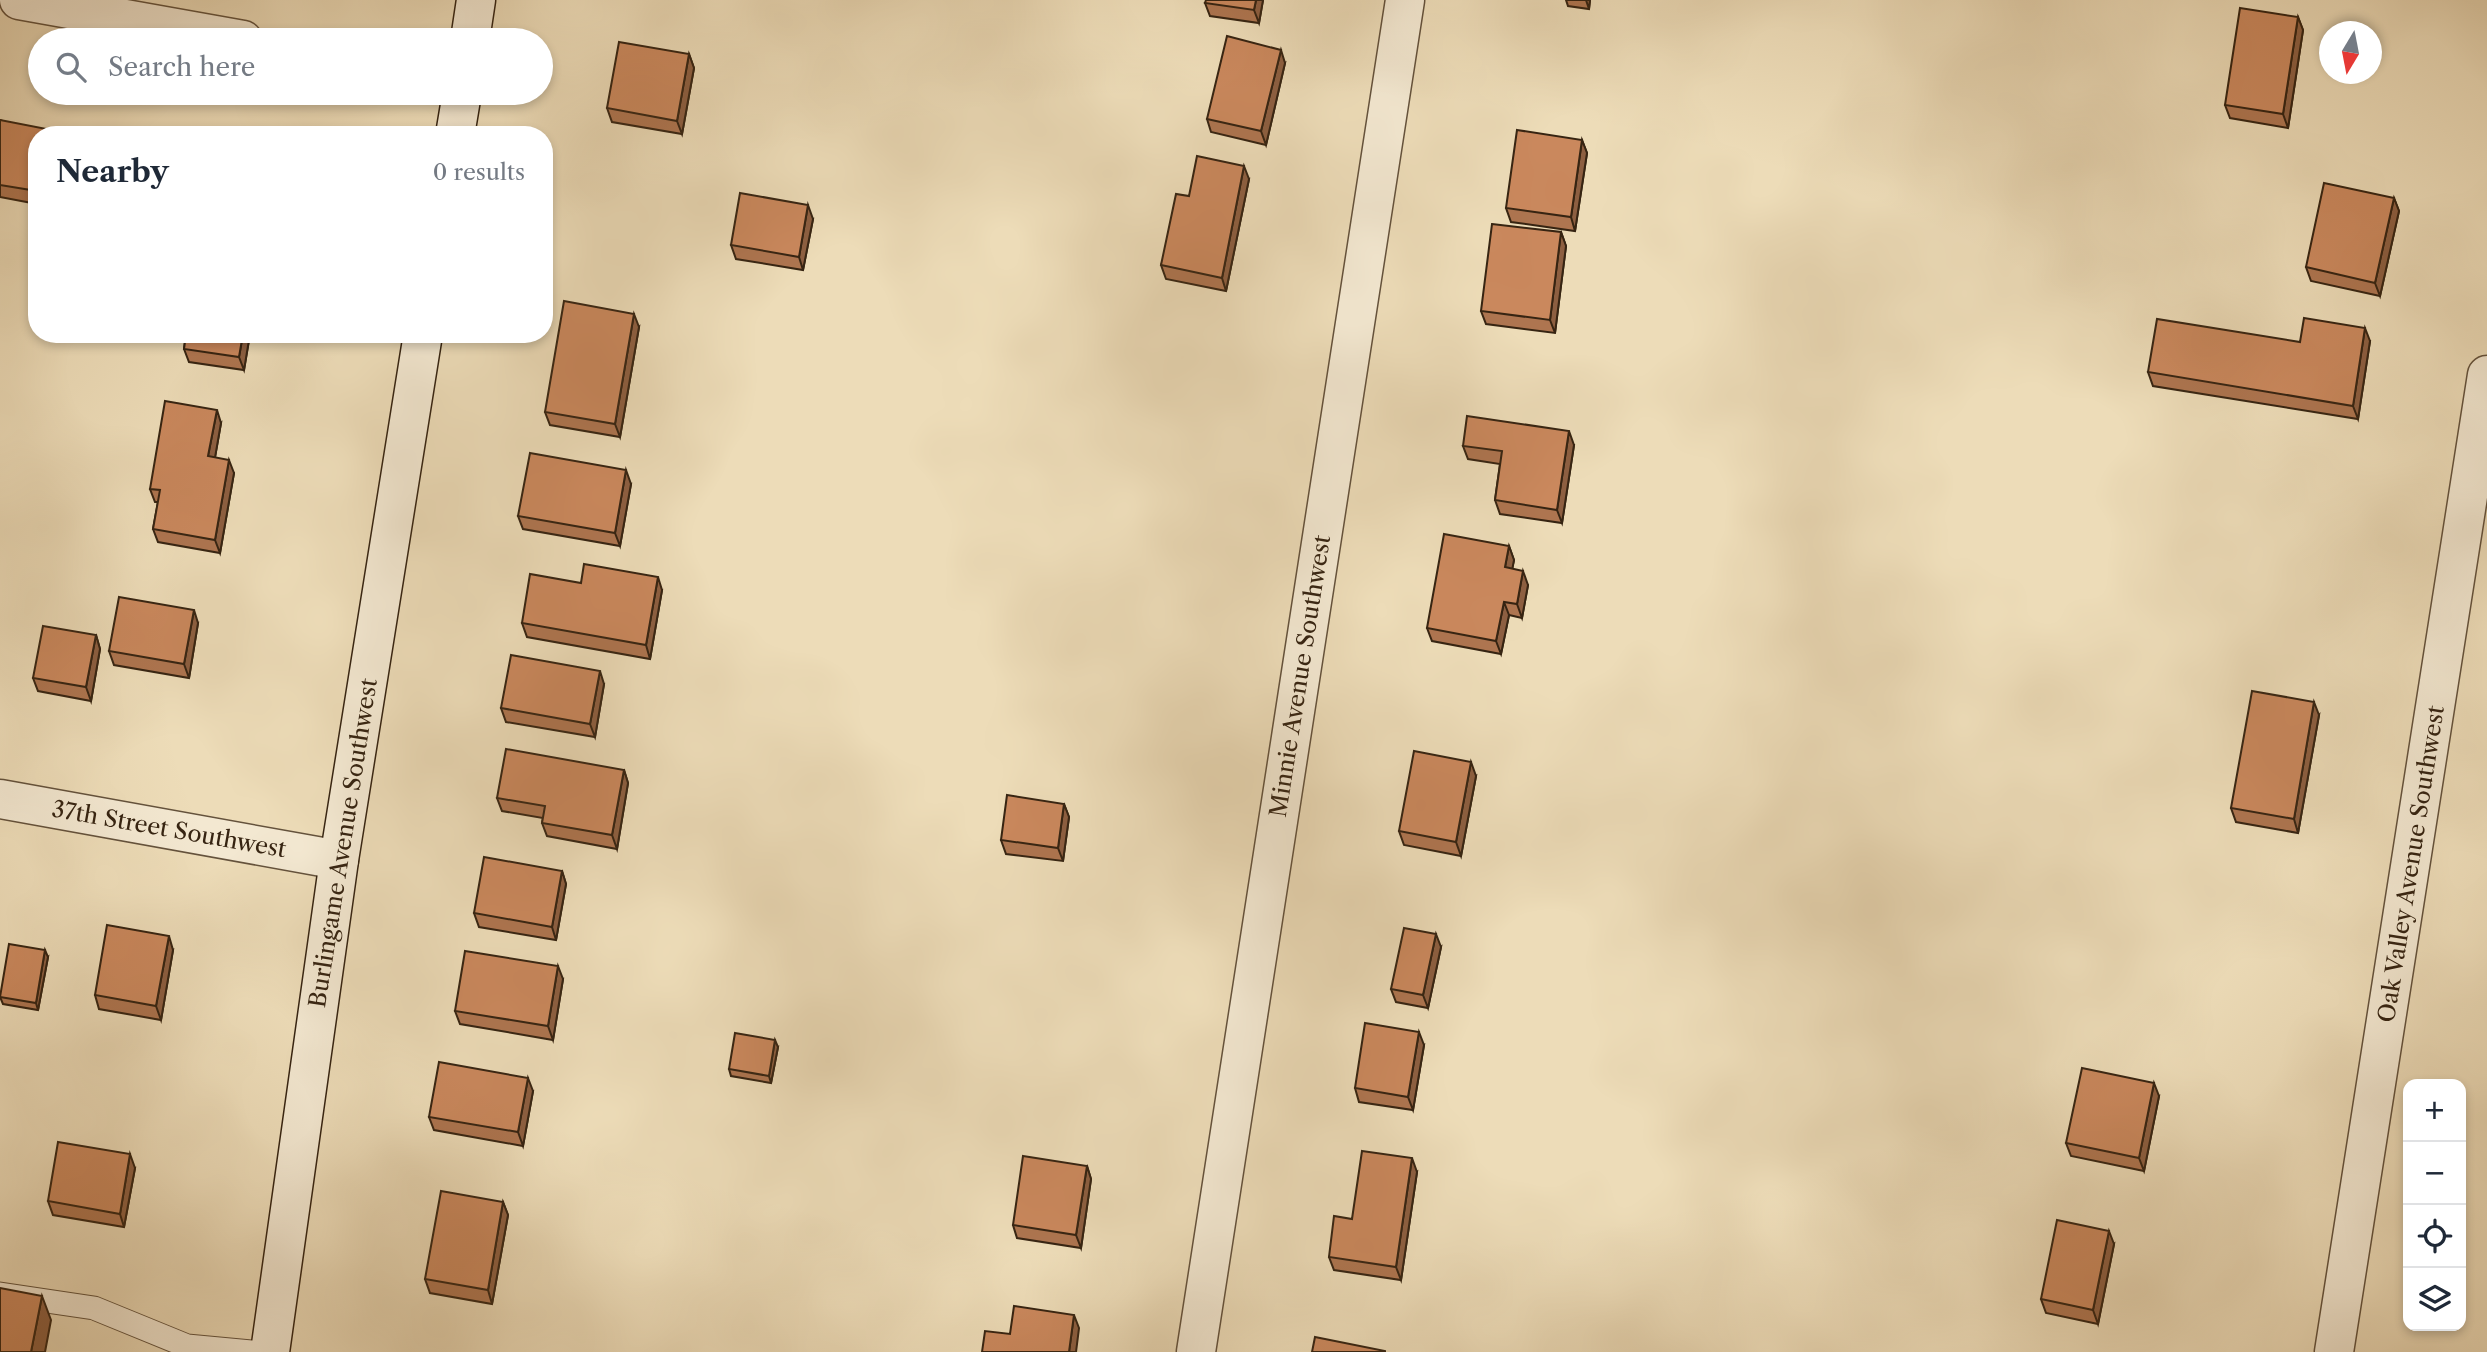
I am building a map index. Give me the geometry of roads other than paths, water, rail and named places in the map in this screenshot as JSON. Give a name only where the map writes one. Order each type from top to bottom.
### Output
[{"type":"street","points":[[19,0],[176,28]]},
{"type":"street","points":[[472,28],[476,0]]},
{"type":"street","name":"Minnie Avenue Southwest","points":[[1196,1352],[1405,0]]},
{"type":"street","points":[[456,126],[460,105]]},
{"type":"street","name":"Burlingame Avenue Southwest","points":[[270,1352],[339,860],[422,343]]},
{"type":"street","name":"Oak Valley Avenue Southwest","points":[[2334,1352],[2487,375]]},
{"type":"street","name":"37th Street Southwest","points":[[0,799],[339,860]]},
{"type":"lane","points":[[0,1294],[94,1308],[187,1346],[251,1352]]}]
